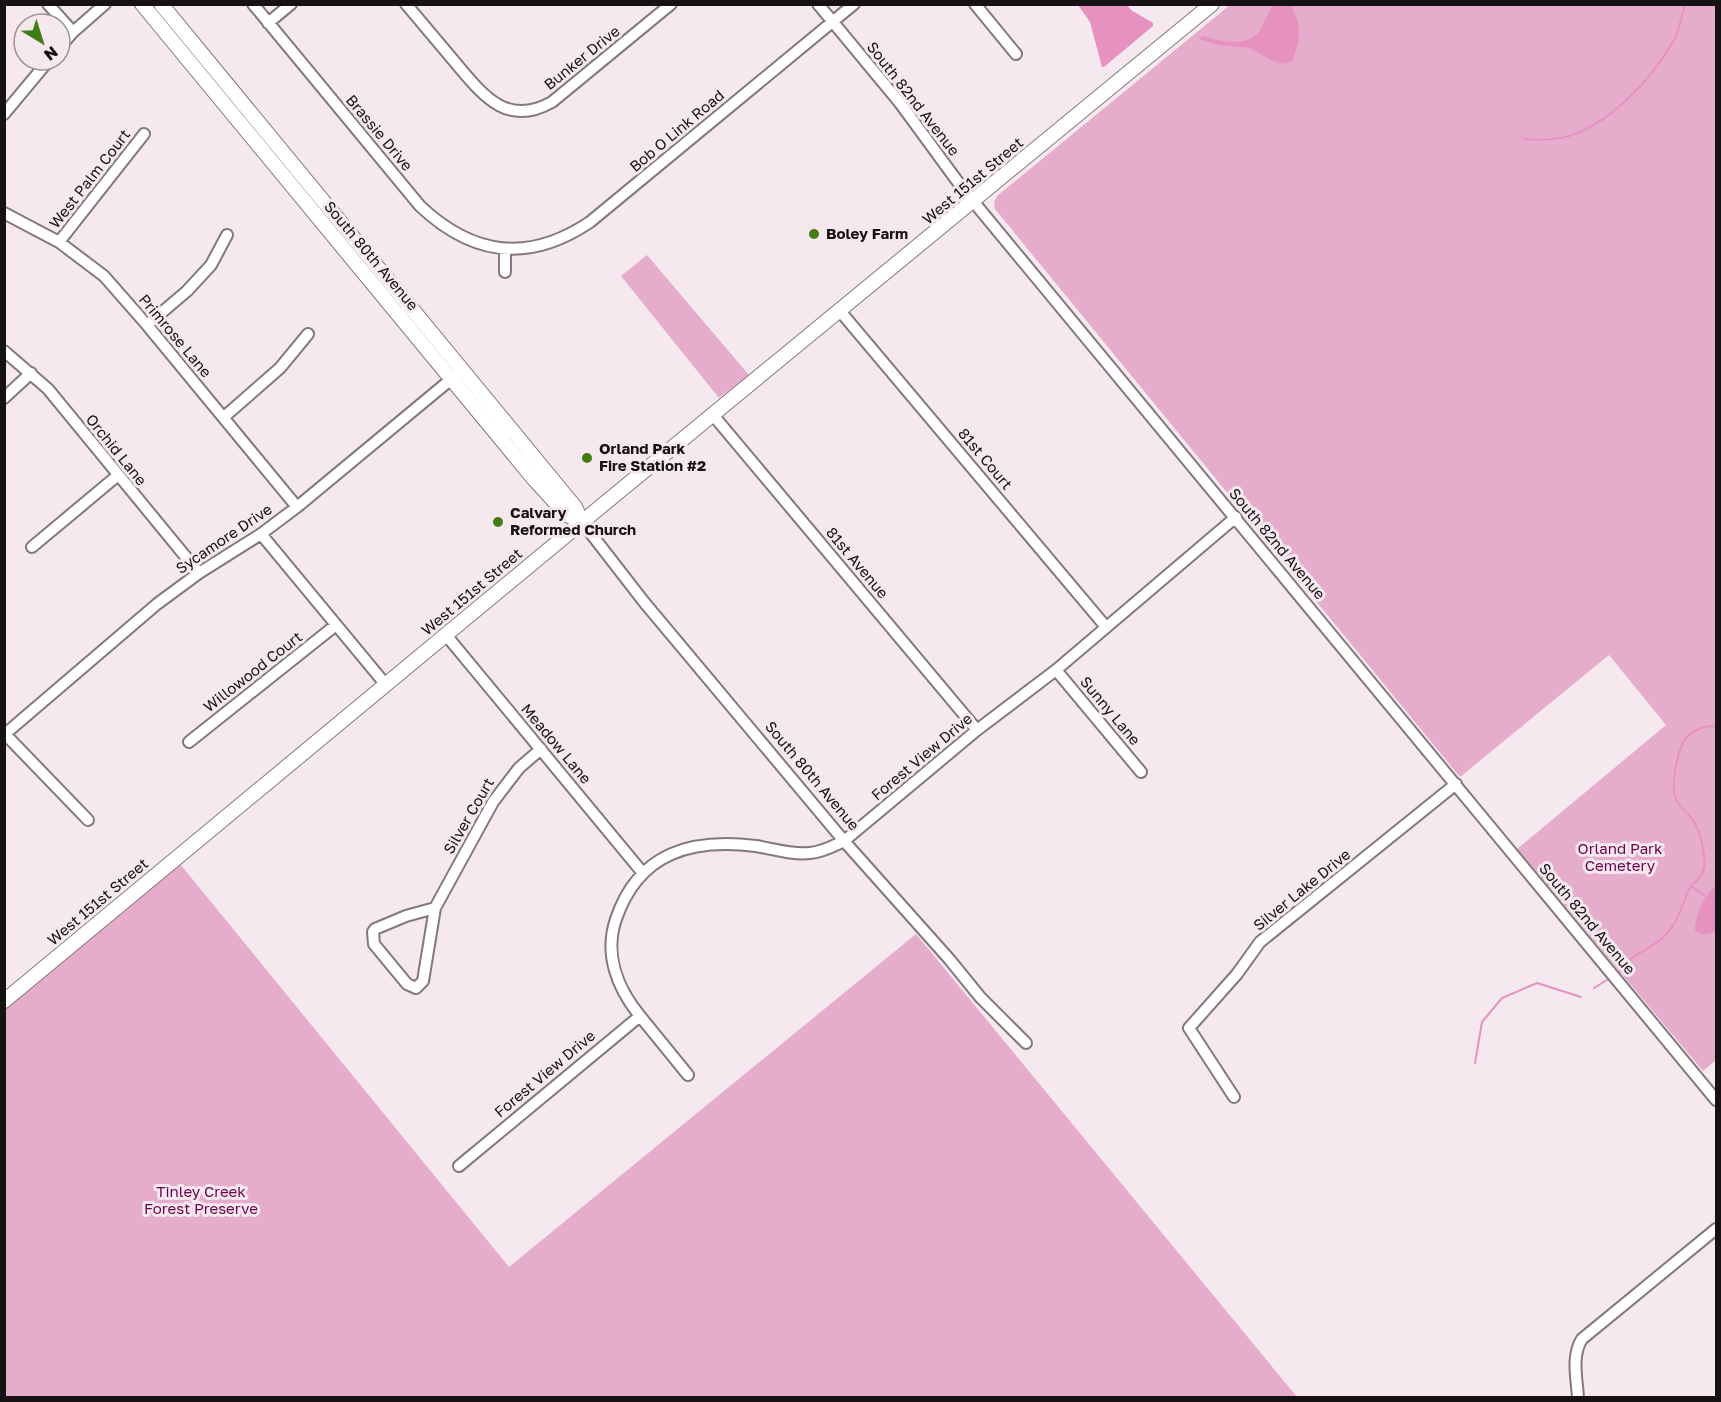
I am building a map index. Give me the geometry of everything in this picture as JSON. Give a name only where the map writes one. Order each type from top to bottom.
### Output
[{"type":"street","points":[[48,4],[73,32],[105,4]]},
{"type":"street","name":"South 80th Avenue","points":[[142,4],[554,502],[567,514],[582,522]]},
{"type":"street","name":"South 80th Avenue","points":[[161,4],[575,507],[582,522],[644,602],[844,841],[980,997],[1026,1043]]},
{"type":"street","name":"Brassie Drive","points":[[253,4],[420,206],[438,223],[461,237],[483,246],[505,250]]},
{"type":"street","points":[[268,23],[291,4]]},
{"type":"street","name":"Bunker Drive","points":[[406,4],[474,86],[490,101],[517,112],[531,111],[552,102],[666,6]]},
{"type":"street","name":"South 82nd Avenue","points":[[819,4],[900,103],[963,189],[1716,1100]]},
{"type":"street","name":"Bob O Link Road","points":[[505,250],[549,244],[571,235],[590,222],[854,4]]},
{"type":"street","points":[[975,4],[1016,54]]},
{"type":"street","name":"West 151st Street","points":[[4,1001],[1212,4]]},
{"type":"street","points":[[4,114],[39,72]]},
{"type":"street","name":"West Palm Court","points":[[59,242],[144,134]]},
{"type":"street","name":"Primrose Lane","points":[[4,213],[59,242],[104,276],[297,507]]},
{"type":"street","points":[[147,325],[187,291],[211,265],[227,235]]},
{"type":"street","points":[[505,250],[505,272]]},
{"type":"street","name":"81st Court","points":[[840,311],[1106,627]]},
{"type":"street","points":[[224,417],[280,368],[308,334]]},
{"type":"street","name":"Orchid Lane","points":[[4,351],[48,389],[117,476],[199,573]]},
{"type":"street","name":"Sycamore Drive","points":[[4,734],[157,604],[297,507],[462,370]]},
{"type":"street","points":[[4,398],[31,373]]},
{"type":"street","name":"81st Avenue","points":[[714,415],[977,730]]},
{"type":"street","points":[[32,547],[117,476]]},
{"type":"street","name":"Forest View Drive","points":[[459,1166],[640,1016],[627,999],[615,974],[610,943],[619,911],[642,872],[672,854],[712,844],[758,847],[803,854],[826,850],[844,841],[977,730],[1056,670],[1236,517]]},
{"type":"street","points":[[261,534],[386,685]]},
{"type":"street","name":"Willowood Court","points":[[189,742],[336,625]]},
{"type":"street","name":"Meadow Lane","points":[[446,635],[642,872]]},
{"type":"street","name":"Sunny Lane","points":[[1056,670],[1141,772]]},
{"type":"street","points":[[4,734],[88,820]]},
{"type":"street","name":"Silver Court","points":[[435,908],[406,916],[375,929],[373,932],[374,944],[407,984],[416,988],[423,981],[435,908],[493,802],[519,768],[542,749]]},
{"type":"street","name":"Silver Lake Drive","points":[[1234,1097],[1189,1028],[1237,974],[1260,942],[1456,784]]},
{"type":"street","points":[[640,1016],[688,1075]]},
{"type":"street","points":[[1578,1398],[1575,1362],[1577,1346],[1582,1339],[1716,1229]]},
{"type":"green space","name":"Orland Park Cemetery","points":[[1230,5],[1716,5],[1716,1060],[1703,1071],[1517,849],[1666,725],[1609,655],[1460,777],[995,209],[994,202],[997,196]]},
{"type":"green space","points":[[647,255],[749,375],[719,398],[621,276]]},
{"type":"green space","name":"Tinley Creek Forest Preserve","points":[[180,864],[509,1267],[916,934],[1297,1397],[5,1398],[5,1008]]},
{"type":"shaded area","points":[[1274,4],[1291,5],[1299,26],[1299,39],[1292,61],[1283,64],[1249,48],[1219,45],[1199,39],[1202,36],[1232,42],[1248,40],[1260,30]]},
{"type":"shaded area","points":[[1078,5],[1127,5],[1131,10],[1153,23],[1153,26],[1102,67],[1090,22]]},
{"type":"shaded area","points":[[1716,886],[1716,931],[1700,934],[1695,930],[1699,912],[1708,894]]},
{"type":"waterway","points":[[1524,139],[1561,138],[1578,133],[1611,113],[1640,86],[1665,55],[1676,36],[1685,4]]},
{"type":"waterway","points":[[1618,973],[1629,961],[1655,944],[1671,929],[1689,889],[1704,869],[1701,839],[1693,820],[1676,799],[1674,776],[1678,757],[1687,737],[1701,728],[1716,727]]},
{"type":"waterway","points":[[1691,886],[1708,898]]},
{"type":"waterway","points":[[1594,988],[1607,980]]},
{"type":"waterway","points":[[1475,1063],[1482,1022],[1502,998],[1537,983],[1581,997]]},
{"type":"place","name":"Boley Farm","points":[[814,234]]},
{"type":"place","name":"Orland Park Fire Station #2","points":[[587,458]]},
{"type":"place","name":"Calvary Reformed Church","points":[[498,522]]}]
